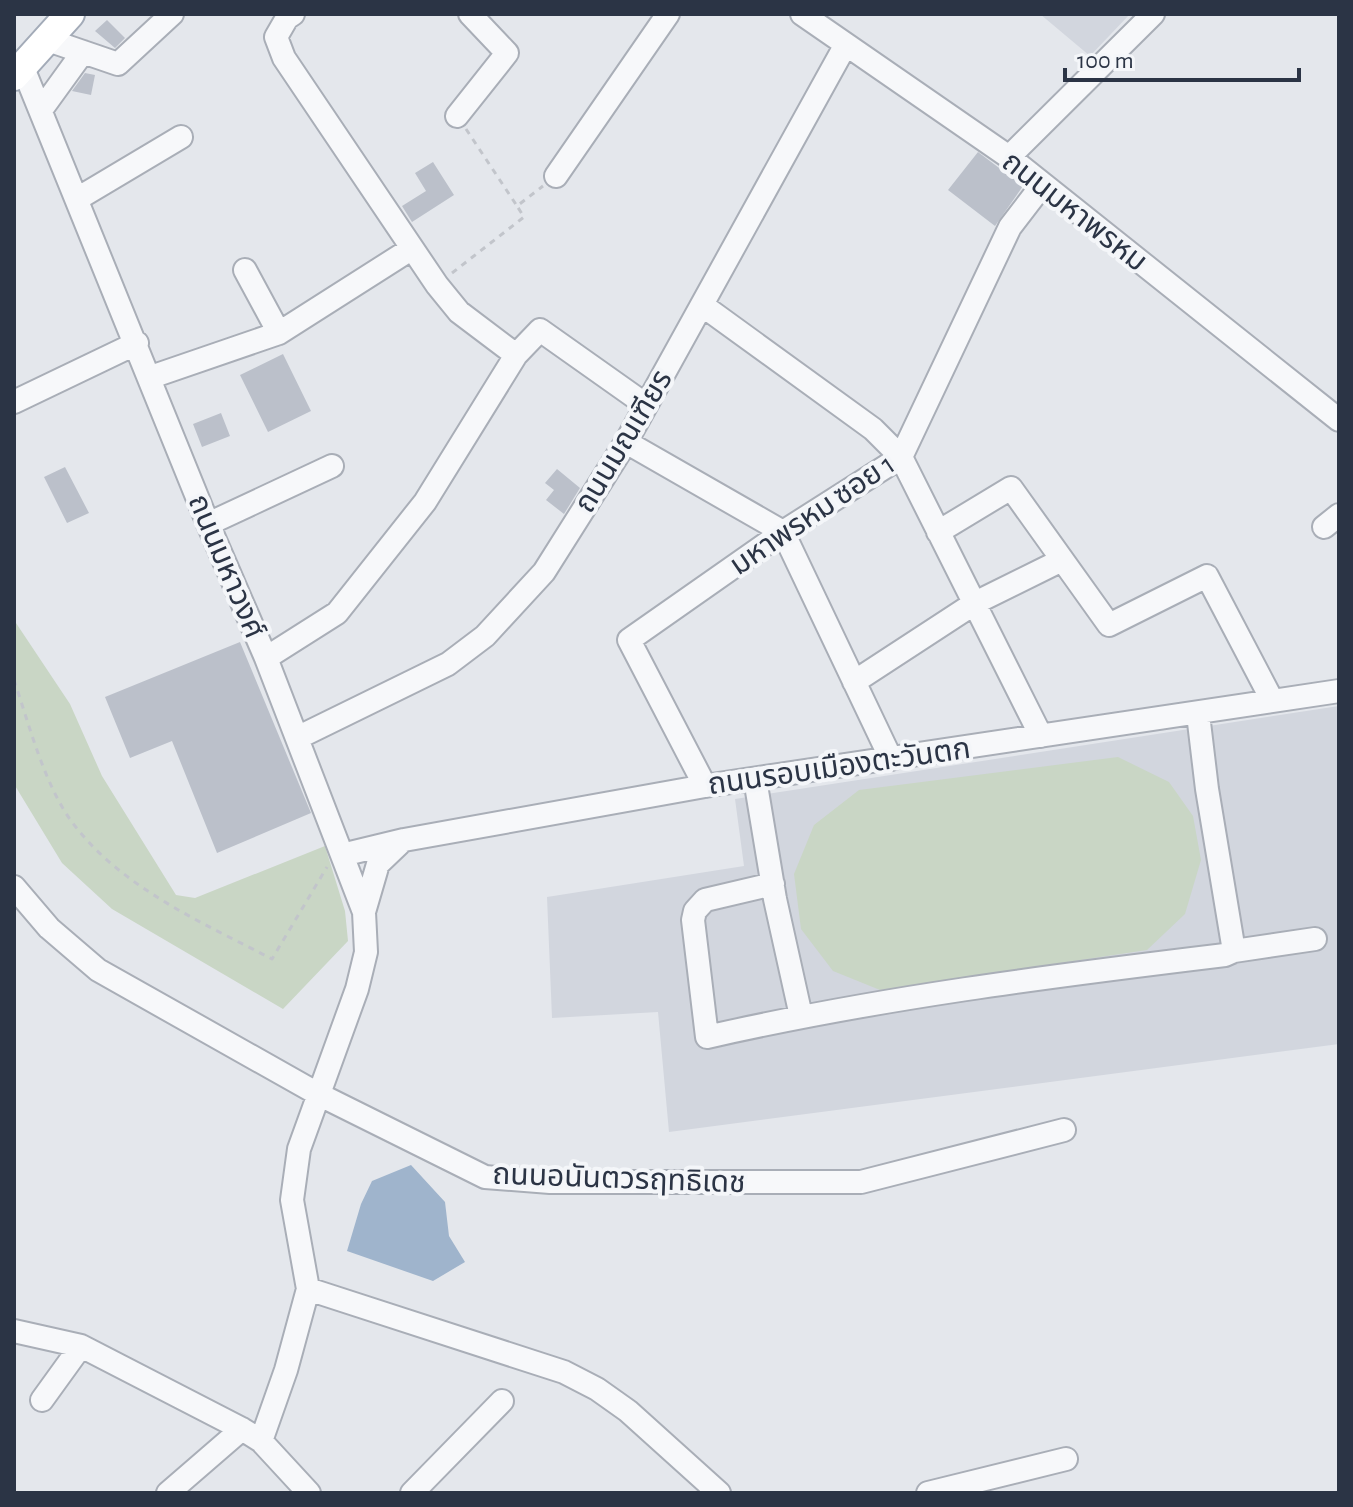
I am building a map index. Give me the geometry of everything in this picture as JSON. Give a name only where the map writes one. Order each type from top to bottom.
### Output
[{"type":"main road","points":[[17,63],[48,40],[70,14]]},
{"type":"street","points":[[48,40],[118,64],[172,14]]},
{"type":"street","points":[[293,14],[287,18],[276,37],[284,58],[437,285],[459,312],[516,355]]},
{"type":"street","points":[[457,116],[507,53],[470,14]]},
{"type":"street","points":[[556,176],[668,14]]},
{"type":"street","name":"ถนนมหาพรหม","points":[[802,14],[1009,157],[1339,420]]},
{"type":"street","points":[[1009,157],[1153,14]]},
{"type":"street","name":"ถนนมณเฑียร","points":[[297,738],[448,664],[485,636],[544,572],[626,442],[845,46]]},
{"type":"street","points":[[41,110],[83,52]]},
{"type":"street","name":"ถนนมหาวงศ์","points":[[17,63],[41,110],[208,524],[266,658],[364,912],[367,931],[357,989],[299,1149],[292,1200],[308,1289]]},
{"type":"street","points":[[77,199],[181,137]]},
{"type":"street","name":"มหาพรหม ซอย 1","points":[[705,786],[629,640],[783,532],[901,457],[1010,227],[1043,184]]},
{"type":"street","points":[[151,377],[279,333],[411,249]]},
{"type":"street","points":[[245,270],[279,333]]},
{"type":"street","points":[[702,305],[873,429],[901,457],[1041,736]]},
{"type":"street","points":[[266,658],[337,613],[425,502],[516,355],[540,330],[646,405]]},
{"type":"street","points":[[14,402],[137,343]]},
{"type":"street","points":[[626,442],[783,532],[891,759]]},
{"type":"street","points":[[208,524],[332,466]]},
{"type":"street","points":[[938,532],[1011,488],[1109,625],[1207,576],[1272,700]]},
{"type":"street","points":[[854,682],[975,603],[1062,560]]},
{"type":"street","name":"ถนนรอบเมืองตะวันตก","points":[[342,855],[404,840],[705,786],[1339,691]]},
{"type":"street","points":[[1198,714],[1234,951]]},
{"type":"street","points":[[755,779],[801,1016]]},
{"type":"street","points":[[364,912],[378,864],[404,840]]},
{"type":"street","points":[[773,884],[705,900],[695,911],[693,920],[707,1037],[801,1016],[1041,978],[1225,955],[1315,939]]},
{"type":"street","name":"ถนนอนันตวรฤทธิเดช","points":[[14,887],[49,928],[98,970],[318,1094],[485,1177],[550,1182],[861,1182],[1064,1130]]},
{"type":"street","points":[[168,1493],[251,1435],[286,1370],[308,1289],[564,1372],[597,1389],[628,1411],[719,1493]]},
{"type":"street","points":[[14,1331],[81,1346],[251,1435],[309,1493]]},
{"type":"street","points":[[42,1400],[81,1346]]},
{"type":"street","points":[[412,1493],[502,1401]]},
{"type":"street","points":[[928,1493],[1066,1459]]},
{"type":"path","points":[[437,285],[524,217],[457,116]]},
{"type":"path","points":[[517,206],[556,176]]},
{"type":"path","points":[[14,680],[44,771],[74,825],[111,864],[166,902],[220,932],[272,959],[328,866],[342,855]]},
{"type":"shaded area","points":[[1040,14],[1130,14],[1090,56]]},
{"type":"shaded area","points":[[1339,706],[1339,1044],[669,1132],[658,1012],[552,1018],[547,897],[744,866],[735,799]]},
{"type":"green space","points":[[14,620],[70,704],[102,776],[176,895],[195,898],[325,846],[345,911],[348,941],[283,1009],[112,909],[62,863],[14,784]]},
{"type":"green space","points":[[1118,757],[1169,782],[1193,816],[1201,860],[1185,914],[1147,950],[880,990],[833,971],[801,929],[794,874],[814,825],[859,790]]},
{"type":"water","points":[[411,1165],[445,1202],[449,1236],[465,1262],[433,1281],[347,1251],[361,1204],[372,1181]]},
{"type":"building","points":[[107,20],[125,38],[115,48],[95,31]]},
{"type":"building","points":[[85,73],[95,75],[91,95],[72,91]]},
{"type":"building","points":[[978,152],[1023,186],[995,226],[948,190]]},
{"type":"building","points":[[433,162],[454,195],[412,222],[402,206],[426,191],[415,173]]},
{"type":"building","points":[[283,354],[311,411],[268,432],[240,375]]},
{"type":"building","points":[[221,413],[230,436],[202,447],[193,424]]},
{"type":"building","points":[[65,467],[89,513],[67,523],[44,477]]},
{"type":"building","points":[[557,469],[580,488],[564,514],[546,500],[554,490],[545,483]]},
{"type":"building","points":[[240,642],[311,813],[217,853],[172,741],[130,758],[105,697]]}]
